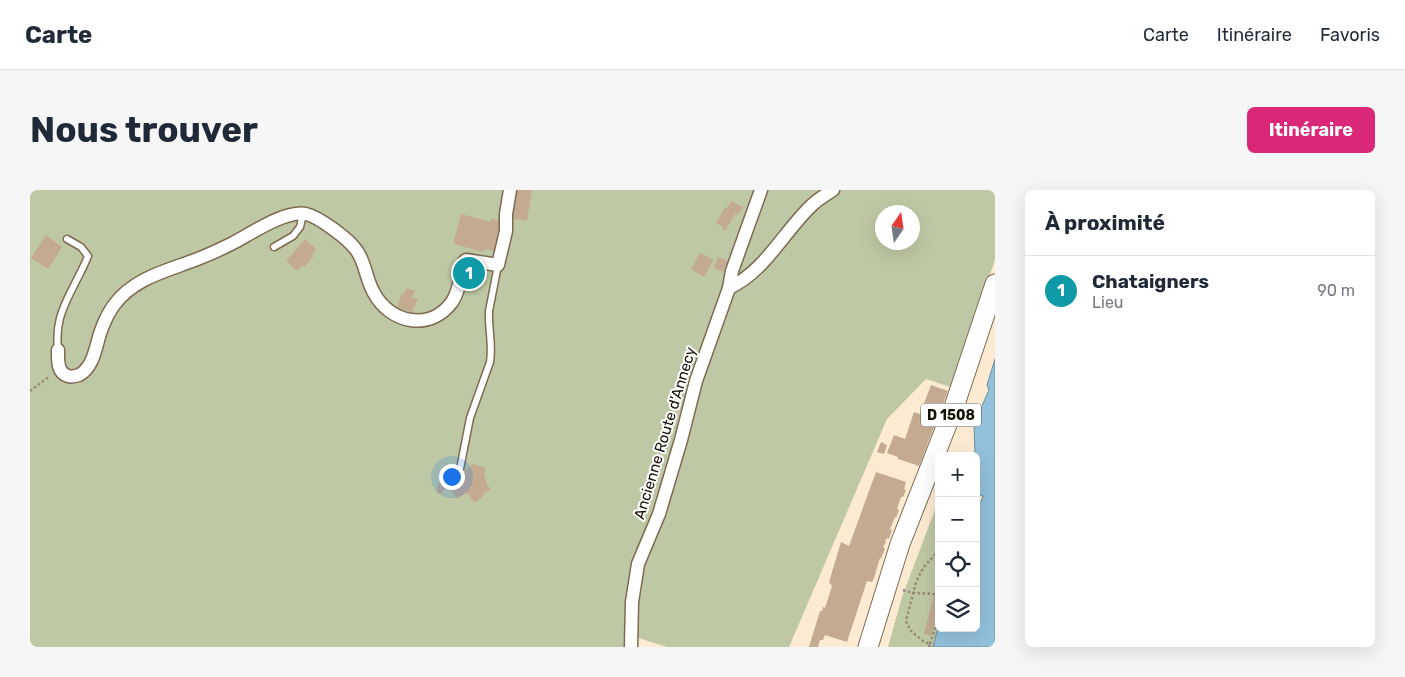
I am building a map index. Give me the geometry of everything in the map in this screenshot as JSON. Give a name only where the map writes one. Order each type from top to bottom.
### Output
[{"type":"main road","name":"D 1508","points":[[868,647],[900,544],[955,404],[995,284]]},
{"type":"street","points":[[58,350],[60,369],[63,374],[74,376],[80,374],[86,370],[91,361],[102,328],[115,304],[141,281],[156,273],[214,253],[279,219],[295,214],[312,216],[351,244],[364,264],[374,294],[392,314],[400,318],[413,320],[427,319],[443,311],[453,300],[466,260],[498,265],[506,231],[506,214],[510,190]]},
{"type":"street","name":"Ancienne Route d'Annecy","points":[[631,647],[632,602],[638,564],[659,514],[681,440],[696,380],[761,190]]},
{"type":"street","points":[[729,288],[740,282],[765,260],[811,206],[833,190]]},
{"type":"lane","points":[[274,247],[293,236],[300,227],[303,214]]},
{"type":"lane","points":[[58,350],[57,334],[59,320],[88,256],[81,247],[66,239]]},
{"type":"lane","points":[[460,469],[470,418],[492,353],[488,318],[498,265]]},
{"type":"path","points":[[30,391],[60,369]]},
{"type":"path","points":[[935,554],[923,568],[916,582],[906,621],[910,630],[922,641],[930,645],[935,628]]},
{"type":"path","points":[[899,589],[913,594],[929,593],[935,595]]},
{"type":"green space","points":[[30,190],[995,190],[995,260],[950,387],[926,379],[887,419],[789,647],[667,647],[626,634],[624,647],[30,647]]},
{"type":"green space","points":[[935,510],[935,632],[937,632],[933,647],[888,647],[902,597]]},
{"type":"water","points":[[995,359],[995,647],[933,647],[937,632],[980,632],[980,502],[983,496],[980,495],[980,452],[975,452],[974,424],[989,390],[987,385]]},
{"type":"building","points":[[514,190],[532,190],[527,221],[510,218]]},
{"type":"building","points":[[731,201],[743,207],[738,215],[735,214],[725,231],[722,229],[723,227],[716,223],[725,207],[727,208]]},
{"type":"building","points":[[461,214],[490,222],[491,219],[501,221],[497,236],[501,236],[498,246],[495,245],[494,251],[484,249],[483,252],[454,244]]},
{"type":"building","points":[[46,235],[62,247],[48,269],[31,258]]},
{"type":"building","points":[[305,239],[316,249],[312,254],[314,256],[304,267],[302,266],[297,271],[286,261]]},
{"type":"building","points":[[700,253],[713,260],[704,277],[691,269]]},
{"type":"building","points":[[718,257],[728,261],[723,272],[714,268]]},
{"type":"building","points":[[465,267],[475,269],[472,279],[463,277]]},
{"type":"building","points":[[407,288],[415,291],[412,297],[418,299],[412,313],[397,307],[402,293],[404,294]]},
{"type":"building","points":[[931,385],[948,391],[919,466],[887,453],[894,435],[905,439],[914,412],[920,414]]},
{"type":"building","points":[[881,442],[887,445],[884,454],[877,452]]},
{"type":"building","points":[[446,462],[458,477],[473,464],[486,468],[484,474],[487,485],[491,489],[483,493],[485,494],[475,503],[465,493],[458,499],[447,487],[440,494],[436,492]]},
{"type":"building","points":[[876,472],[906,482],[904,489],[906,490],[903,497],[901,497],[897,509],[899,510],[890,529],[892,530],[889,539],[887,538],[885,541],[883,547],[885,548],[872,582],[867,581],[847,642],[825,635],[823,640],[820,640],[818,647],[809,647],[820,611],[822,611],[823,607],[825,608],[832,586],[829,582],[841,542],[849,546]]},
{"type":"building","points":[[935,592],[935,622],[931,636],[924,634]]},
{"type":"place","name":"Chataigners","points":[[469,273]]}]
